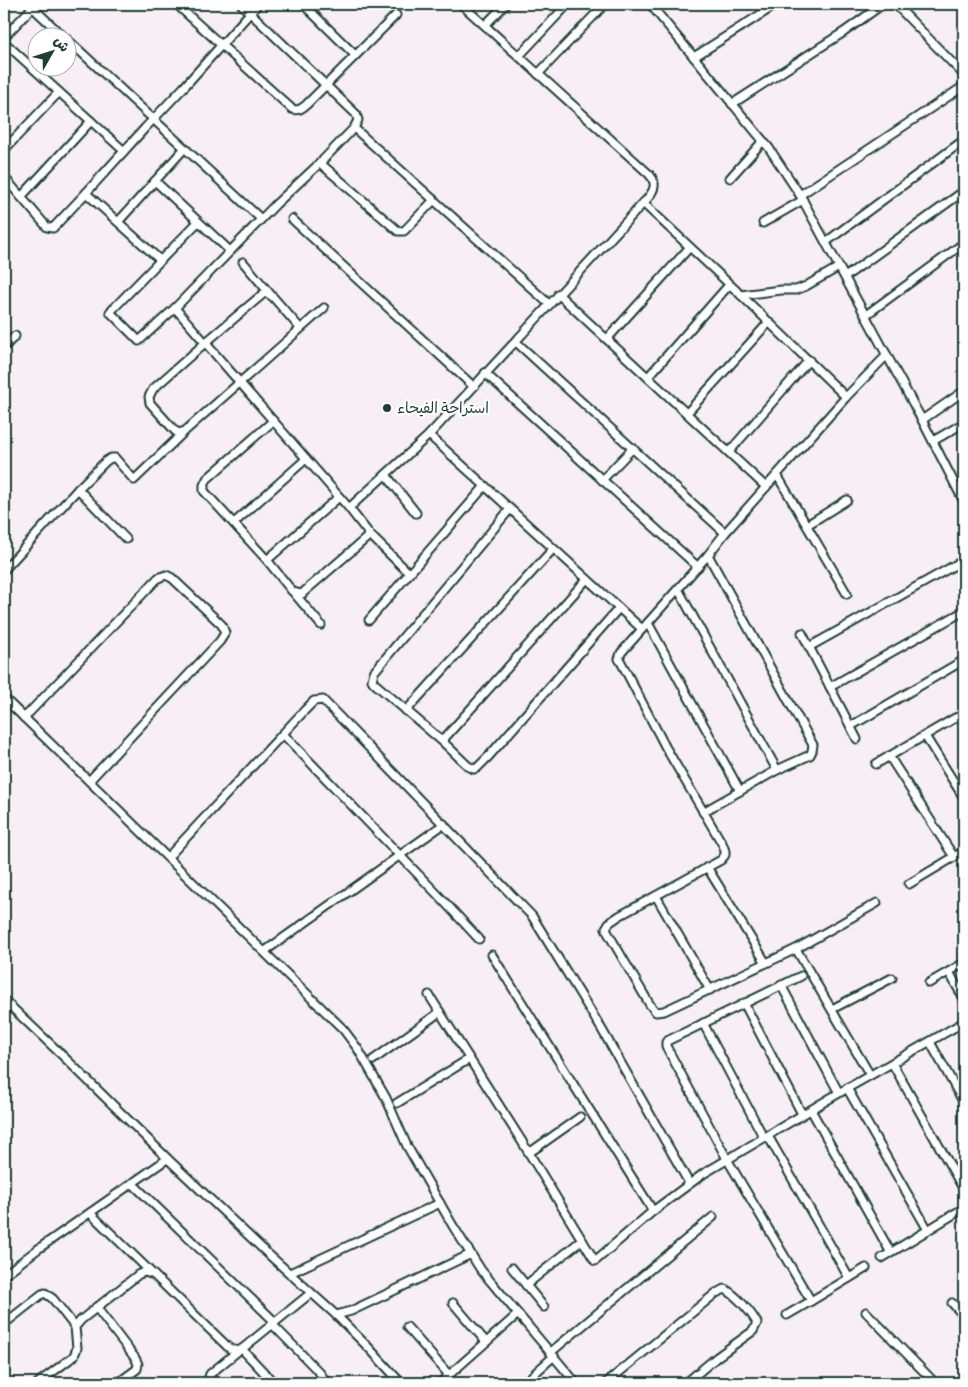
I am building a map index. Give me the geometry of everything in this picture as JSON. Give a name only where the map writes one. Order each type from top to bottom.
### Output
[{"type":"street","points":[[176,4],[292,109],[296,110],[302,108],[326,85],[396,14]]},
{"type":"street","points":[[198,222],[110,312],[139,341],[176,308],[260,219],[320,163],[354,128],[358,120],[356,114],[241,4]]},
{"type":"street","points":[[4,177],[47,227],[51,228],[184,87],[258,4]]},
{"type":"street","points":[[303,4],[356,55]]},
{"type":"street","points":[[349,508],[429,435],[643,203],[655,186],[653,178],[462,4]]},
{"type":"street","points":[[485,25],[506,4]]},
{"type":"street","points":[[519,56],[568,4]]},
{"type":"street","points":[[538,74],[605,4]]},
{"type":"street","points":[[651,4],[763,141],[802,197],[964,502]]},
{"type":"street","points":[[694,57],[777,4]]},
{"type":"street","points":[[732,104],[844,32],[883,4]]},
{"type":"street","points":[[894,4],[964,75]]},
{"type":"street","points":[[4,37],[30,6],[53,28]]},
{"type":"street","points":[[4,42],[124,151]]},
{"type":"street","points":[[78,49],[260,219]]},
{"type":"street","points":[[762,223],[964,86]]},
{"type":"street","points":[[4,150],[59,92]]},
{"type":"street","points":[[21,197],[91,121]]},
{"type":"street","points":[[354,128],[549,304]]},
{"type":"street","points":[[826,242],[964,140]]},
{"type":"street","points":[[730,178],[763,141]]},
{"type":"street","points":[[118,222],[184,149]]},
{"type":"street","points":[[320,163],[398,231],[404,231],[434,200]]},
{"type":"street","points":[[155,181],[230,251]]},
{"type":"street","points":[[845,277],[964,191]]},
{"type":"street","points":[[86,193],[160,260]]},
{"type":"street","points":[[643,203],[846,396]]},
{"type":"street","points":[[292,219],[473,386]]},
{"type":"street","points":[[866,315],[964,244]]},
{"type":"street","points":[[607,339],[690,248]]},
{"type":"street","points":[[244,262],[300,328]]},
{"type":"street","points":[[741,295],[796,290],[839,267]]},
{"type":"street","points":[[648,377],[729,285]]},
{"type":"street","points":[[188,428],[179,433],[175,431],[150,403],[149,396],[153,389],[261,295],[267,293],[273,297]]},
{"type":"street","points":[[558,294],[766,487]]},
{"type":"street","points":[[176,308],[349,508],[370,535],[408,573]]},
{"type":"street","points":[[4,570],[95,471],[111,458],[115,458],[134,480],[188,428],[324,308]]},
{"type":"street","points":[[687,413],[769,322]]},
{"type":"street","points":[[4,347],[15,336]]},
{"type":"street","points":[[515,341],[725,533]]},
{"type":"street","points":[[877,903],[796,949],[664,1011],[656,1012],[606,928],[609,923],[723,858],[725,855],[725,851],[666,748],[621,662],[621,653],[846,396],[887,355]]},
{"type":"street","points":[[729,452],[809,360]]},
{"type":"street","points":[[485,373],[698,566]]},
{"type":"street","points":[[922,420],[964,391]]},
{"type":"street","points":[[272,421],[207,479],[204,491],[267,560],[321,625]]},
{"type":"street","points":[[933,441],[964,423]]},
{"type":"street","points":[[429,435],[642,629]]},
{"type":"street","points":[[602,480],[633,448]]},
{"type":"street","points":[[234,523],[306,459]]},
{"type":"street","points":[[386,475],[416,513]]},
{"type":"street","points":[[778,475],[847,594]]},
{"type":"street","points":[[369,620],[485,486]]},
{"type":"street","points":[[78,489],[126,538]]},
{"type":"street","points":[[267,560],[339,497]]},
{"type":"street","points":[[806,525],[847,500]]},
{"type":"street","points":[[510,509],[374,672],[372,676],[374,683],[474,769],[477,768],[619,608]]},
{"type":"street","points":[[292,590],[302,594],[370,535]]},
{"type":"street","points":[[406,711],[553,549]]},
{"type":"street","points":[[703,812],[777,770],[810,754],[813,745],[708,555]]},
{"type":"street","points":[[809,647],[964,560]]},
{"type":"street","points":[[24,718],[158,578],[166,575],[172,578],[222,625],[225,633],[220,642],[89,781]]},
{"type":"street","points":[[442,741],[587,580]]},
{"type":"street","points":[[678,589],[777,770]]},
{"type":"street","points":[[830,687],[964,611]]},
{"type":"street","points":[[648,623],[740,791]]},
{"type":"street","points":[[802,632],[857,739]]},
{"type":"street","points":[[851,726],[964,660]]},
{"type":"street","points":[[4,698],[265,951],[351,1038],[386,1098],[406,1146],[481,1270],[576,1383]]},
{"type":"street","points":[[168,857],[314,701],[323,700],[528,911],[542,930],[601,1028],[690,1183]]},
{"type":"street","points":[[876,764],[958,717],[964,723]]},
{"type":"street","points":[[283,734],[478,939]]},
{"type":"street","points":[[925,736],[964,798]]},
{"type":"street","points":[[889,756],[954,857]]},
{"type":"street","points":[[265,951],[444,824]]},
{"type":"street","points":[[909,884],[964,851]]},
{"type":"street","points":[[707,867],[766,963]]},
{"type":"street","points":[[656,896],[710,990]]},
{"type":"street","points":[[796,949],[870,1075]]},
{"type":"street","points":[[492,955],[653,1211]]},
{"type":"street","points":[[929,983],[964,963]]},
{"type":"street","points":[[949,972],[964,999]]},
{"type":"street","points":[[801,976],[669,1040],[666,1042],[666,1046],[726,1159],[811,1300]]},
{"type":"street","points":[[832,1009],[892,978]]},
{"type":"street","points":[[781,985],[839,1093]]},
{"type":"street","points":[[429,995],[595,1261],[653,1211],[726,1159],[964,1022]]},
{"type":"street","points":[[4,1000],[64,1056],[168,1159],[336,1315],[401,1383]]},
{"type":"street","points":[[744,1003],[802,1114]]},
{"type":"street","points":[[373,1060],[440,1012]]},
{"type":"street","points":[[703,1023],[766,1137],[849,1278]]},
{"type":"street","points":[[930,1042],[964,1103]]},
{"type":"street","points":[[397,1103],[469,1059]]},
{"type":"street","points":[[892,1063],[964,1190]]},
{"type":"street","points":[[847,1088],[928,1230]]},
{"type":"street","points":[[811,1110],[891,1252]]},
{"type":"street","points":[[529,1153],[580,1117]]},
{"type":"street","points":[[4,1275],[38,1249],[168,1159]]},
{"type":"street","points":[[132,1183],[273,1323],[320,1373],[324,1380],[322,1383]]},
{"type":"street","points":[[290,1273],[440,1203]]},
{"type":"street","points":[[882,1258],[964,1208]]},
{"type":"street","points":[[90,1213],[223,1343],[230,1349],[240,1350],[274,1383]]},
{"type":"street","points":[[524,1383],[553,1354],[713,1217]]},
{"type":"street","points":[[526,1285],[582,1240]]},
{"type":"street","points":[[336,1315],[351,1311],[471,1254]]},
{"type":"street","points":[[512,1268],[544,1307]]},
{"type":"street","points":[[787,1315],[866,1268]]},
{"type":"street","points":[[75,1327],[80,1320],[139,1274],[145,1272],[152,1274]]},
{"type":"street","points":[[606,1383],[716,1293],[725,1289],[732,1292],[757,1323],[753,1331],[717,1357],[686,1383]]},
{"type":"street","points":[[4,1324],[45,1293],[53,1299],[75,1327],[77,1348],[74,1356],[38,1383]]},
{"type":"street","points":[[215,1383],[209,1377],[210,1374],[311,1293]]},
{"type":"street","points":[[952,1302],[964,1316]]},
{"type":"street","points":[[453,1303],[486,1342]]},
{"type":"street","points":[[96,1307],[138,1364],[138,1369],[118,1383]]},
{"type":"street","points":[[866,1312],[935,1383]]},
{"type":"street","points":[[440,1383],[518,1314]]},
{"type":"street","points":[[407,1327],[449,1375]]},
{"type":"place","name":"استراحة الفيحاء","points":[[387,408]]}]
